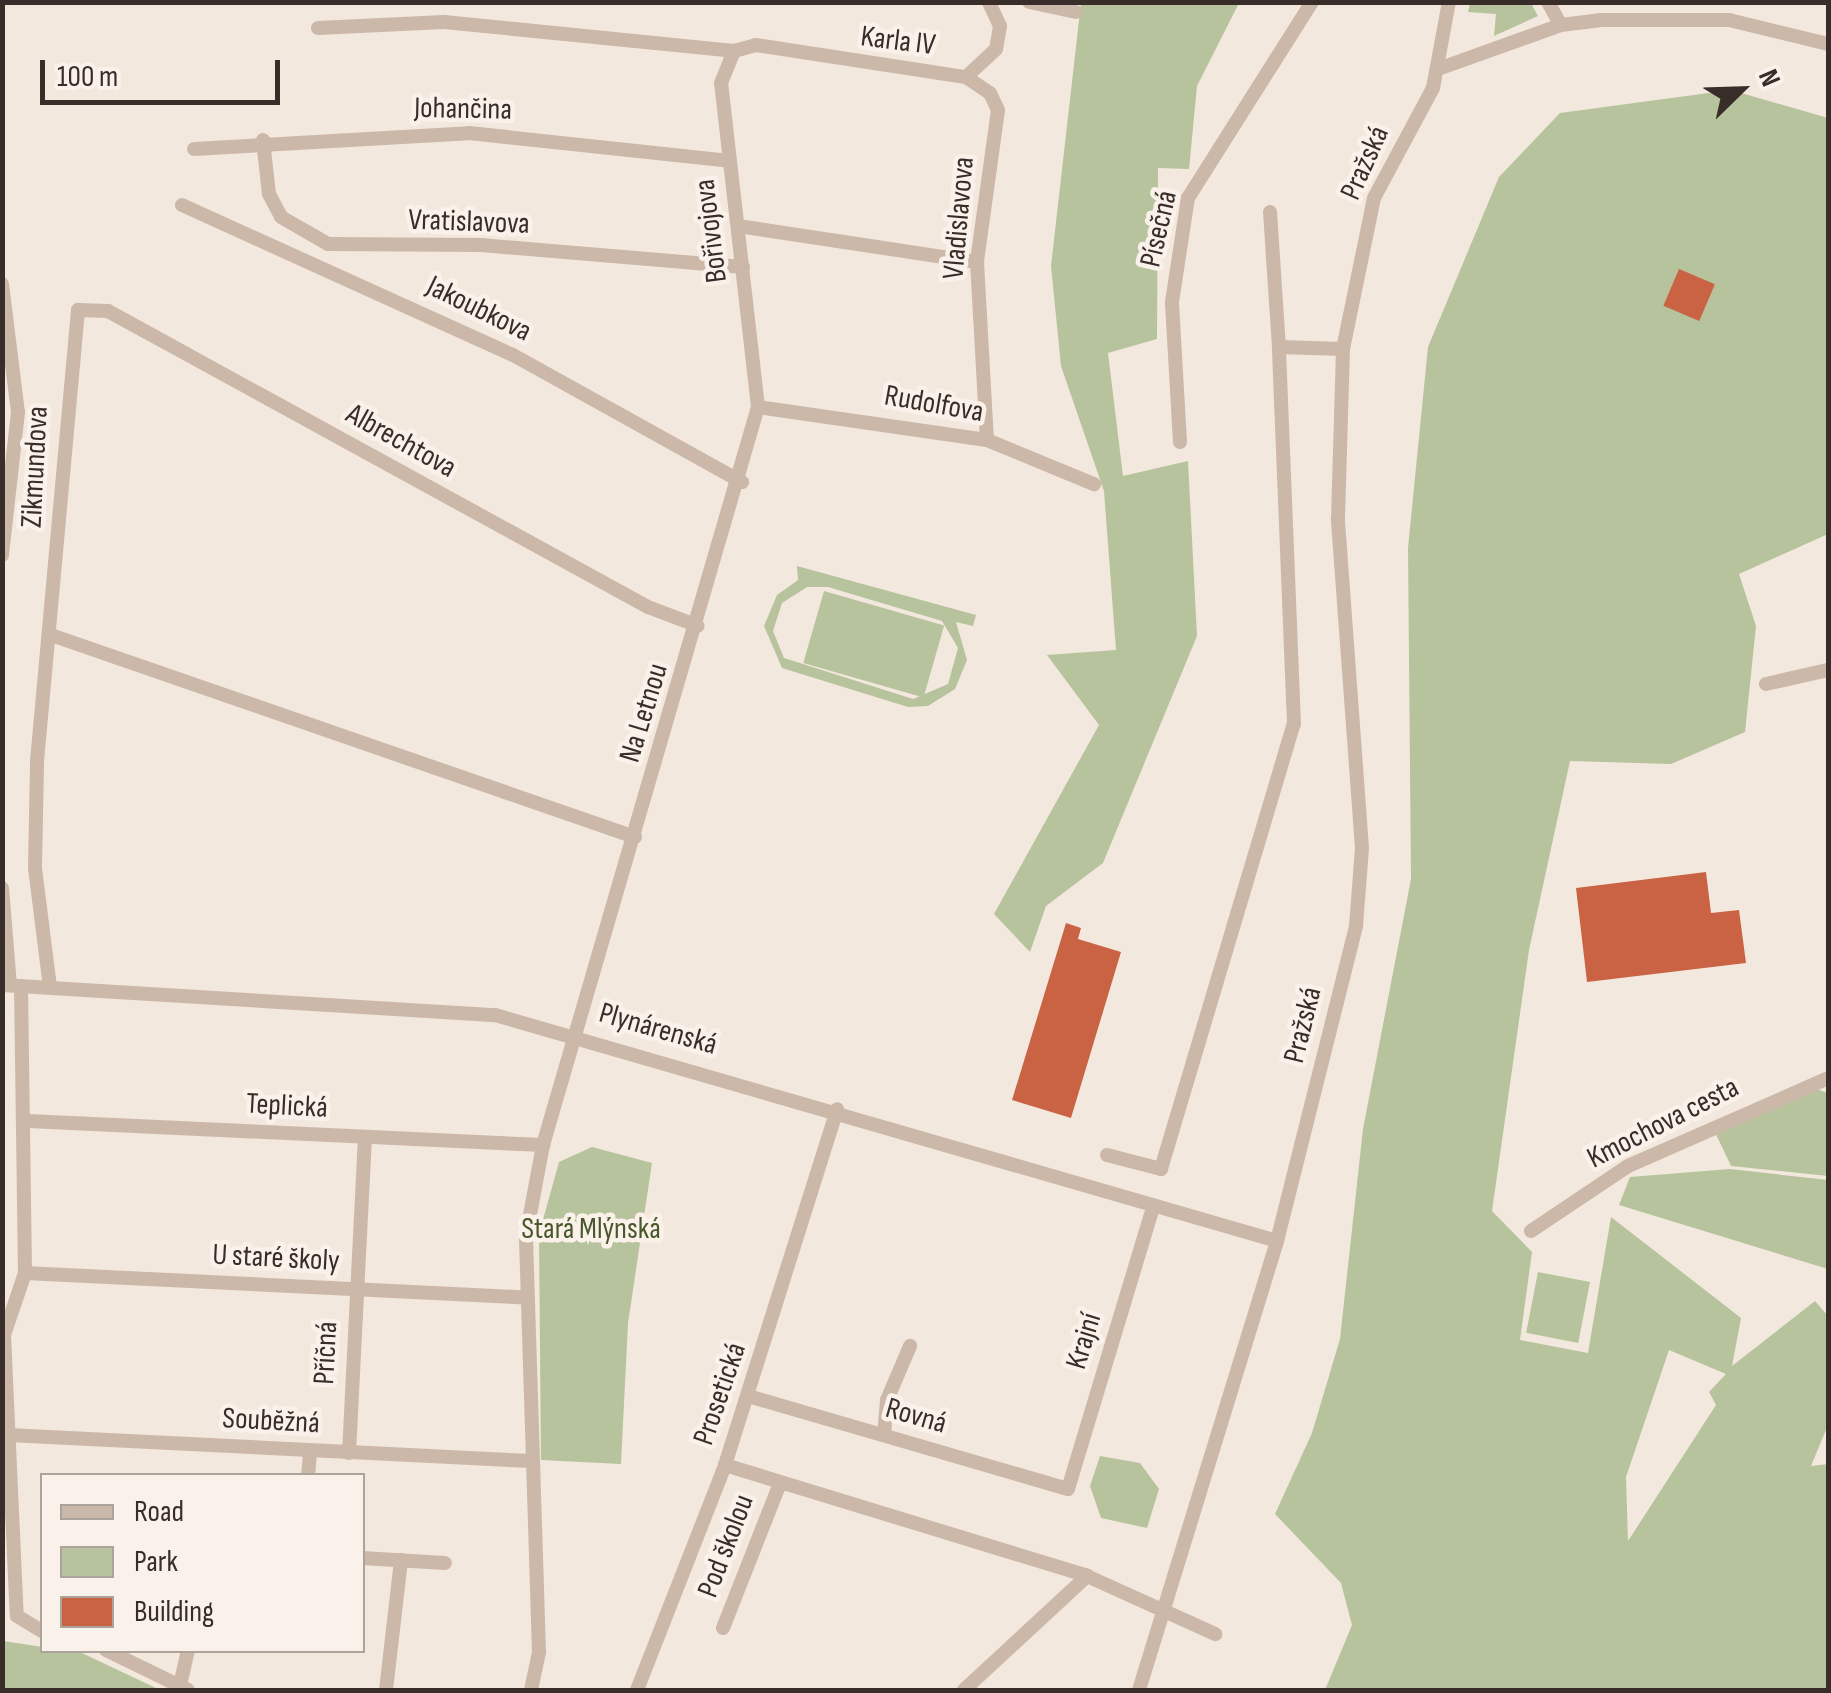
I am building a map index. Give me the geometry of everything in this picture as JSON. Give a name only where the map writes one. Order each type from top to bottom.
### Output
[{"type":"street","name":"Karla IV","points":[[318,28],[444,22],[734,51],[756,45],[966,77],[996,49],[1000,26],[989,2]]},
{"type":"street","points":[[1029,2],[1076,12]]},
{"type":"street","name":"Písečná","points":[[1180,442],[1172,302],[1188,198],[1312,2]]},
{"type":"street","name":"Pražská","points":[[1138,1690],[1277,1241],[1362,886],[1338,518],[1343,350],[1374,198],[1438,68],[1448,2]]},
{"type":"street","points":[[1548,2],[1561,25]]},
{"type":"street","points":[[1438,68],[1561,25],[1700,18],[1828,44]]},
{"type":"street","name":"Bořivojova","points":[[734,51],[721,83],[758,407]]},
{"type":"street","name":"Vladislavova","points":[[966,77],[990,93],[998,110],[978,262],[987,440]]},
{"type":"street","name":"Johančina","points":[[194,148],[263,140],[469,133],[730,161]]},
{"type":"street","name":"Vratislavova","points":[[263,140],[269,194],[281,216],[328,244],[482,245],[743,267]]},
{"type":"street","name":"Jakoubkova","points":[[182,204],[496,346],[742,482]]},
{"type":"street","points":[[1107,1155],[1161,1169],[1294,724],[1270,212]]},
{"type":"street","points":[[738,226],[978,262]]},
{"type":"street","points":[[2,284],[15,348],[18,446],[2,555]]},
{"type":"street","name":"Albrechtova","points":[[78,310],[108,311],[648,607],[698,626]]},
{"type":"street","name":"Zikmundova","points":[[50,987],[35,868],[78,310]]},
{"type":"street","points":[[1278,347],[1343,350]]},
{"type":"street","name":"Na Letnou","points":[[577,1034],[742,482],[758,407]]},
{"type":"street","name":"Rudolfova","points":[[758,407],[987,440],[1094,484]]},
{"type":"street","points":[[51,636],[636,837]]},
{"type":"street","points":[[1766,684],[1828,670]]},
{"type":"street","points":[[2,888],[28,1121],[25,1273],[4,1335],[8,1435],[17,1616],[36,1629]]},
{"type":"street","name":"Plynárenská","points":[[11,985],[434,1006],[577,1034],[838,1109],[1153,1208],[1277,1241]]},
{"type":"street","points":[[531,1690],[538,1652],[524,1297],[543,1145],[577,1034]]},
{"type":"street","name":"Kmochova cesta","points":[[1531,1232],[1628,1166],[1828,1078]]},
{"type":"street","name":"Prosetická","points":[[637,1690],[725,1464],[838,1109]]},
{"type":"street","name":"Teplická","points":[[28,1121],[543,1145]]},
{"type":"street","name":"Příčná","points":[[349,1452],[365,1137]]},
{"type":"street","name":"Krajní","points":[[1068,1489],[1153,1208]]},
{"type":"street","name":"U staré školy","points":[[25,1273],[524,1297]]},
{"type":"street","points":[[884,1435],[887,1400],[910,1346]]},
{"type":"street","name":"Rovná","points":[[748,1396],[1068,1489]]},
{"type":"street","name":"Souběžná","points":[[8,1435],[531,1460]]},
{"type":"street","points":[[308,1473],[310,1451]]},
{"type":"street","points":[[725,1464],[1087,1576],[1130,1601],[1167,1606],[1214,1634]]},
{"type":"street","name":"Pod školou","points":[[723,1628],[780,1483]]},
{"type":"street","points":[[365,1558],[444,1563]]},
{"type":"street","points":[[386,1690],[401,1560]]},
{"type":"street","points":[[964,1690],[1087,1576]]},
{"type":"street","points":[[112,1653],[182,1688],[188,1653]]},
{"type":"green space","points":[[1081,3],[1239,3],[1197,86],[1189,169],[1158,168],[1157,339],[1108,353],[1123,476],[1188,461],[1197,636],[1103,863],[1046,906],[1030,952],[994,914],[1099,725],[1047,655],[1116,650],[1104,491],[1061,366],[1051,266]]},
{"type":"green space","points":[[1470,3],[1531,3],[1538,16],[1494,36],[1496,14],[1468,12]]},
{"type":"green space","points":[[1731,90],[1828,118],[1828,534],[1739,574],[1756,626],[1745,732],[1671,764],[1570,761],[1529,950],[1492,1211],[1532,1252],[1520,1340],[1588,1353],[1611,1217],[1741,1318],[1732,1366],[1815,1301],[1828,1316],[1828,1425],[1811,1466],[1828,1464],[1828,1690],[1325,1690],[1352,1625],[1341,1583],[1275,1514],[1312,1433],[1340,1339],[1363,1129],[1411,879],[1408,548],[1428,347],[1499,177],[1560,113]],"holes":[[[1669,1350],[1726,1374],[1709,1392],[1716,1405],[1628,1541],[1626,1477]]]},
{"type":"green space","points":[[797,566],[976,615],[973,626],[956,622],[967,660],[955,689],[928,706],[908,707],[782,668],[764,626],[777,595],[798,580]],"holes":[[[807,587],[828,587],[942,621],[958,648],[948,684],[913,699],[784,658],[773,631],[782,603]]]},
{"type":"green space","points":[[824,591],[944,625],[923,698],[803,663]]},
{"type":"green space","points":[[1816,1089],[1828,1093],[1828,1176],[1731,1166],[1714,1130]]},
{"type":"green space","name":"Stará Mlýnská","points":[[592,1147],[652,1163],[628,1323],[621,1464],[541,1460],[539,1234],[559,1162]]},
{"type":"green space","points":[[1730,1169],[1828,1180],[1828,1269],[1619,1205],[1630,1177]]},
{"type":"green space","points":[[1538,1272],[1590,1282],[1578,1343],[1526,1333]]},
{"type":"green space","points":[[1100,1456],[1140,1463],[1159,1489],[1147,1528],[1101,1518],[1090,1486]]},
{"type":"green space","points":[[3,1641],[40,1647],[40,1653],[82,1653],[160,1690],[3,1690]]},
{"type":"building","points":[[1679,269],[1715,284],[1699,321],[1663,306]]},
{"type":"building","points":[[1706,872],[1711,913],[1739,910],[1746,963],[1587,982],[1576,888]]},
{"type":"building","points":[[1066,923],[1081,928],[1078,939],[1121,952],[1071,1118],[1012,1100]]}]
